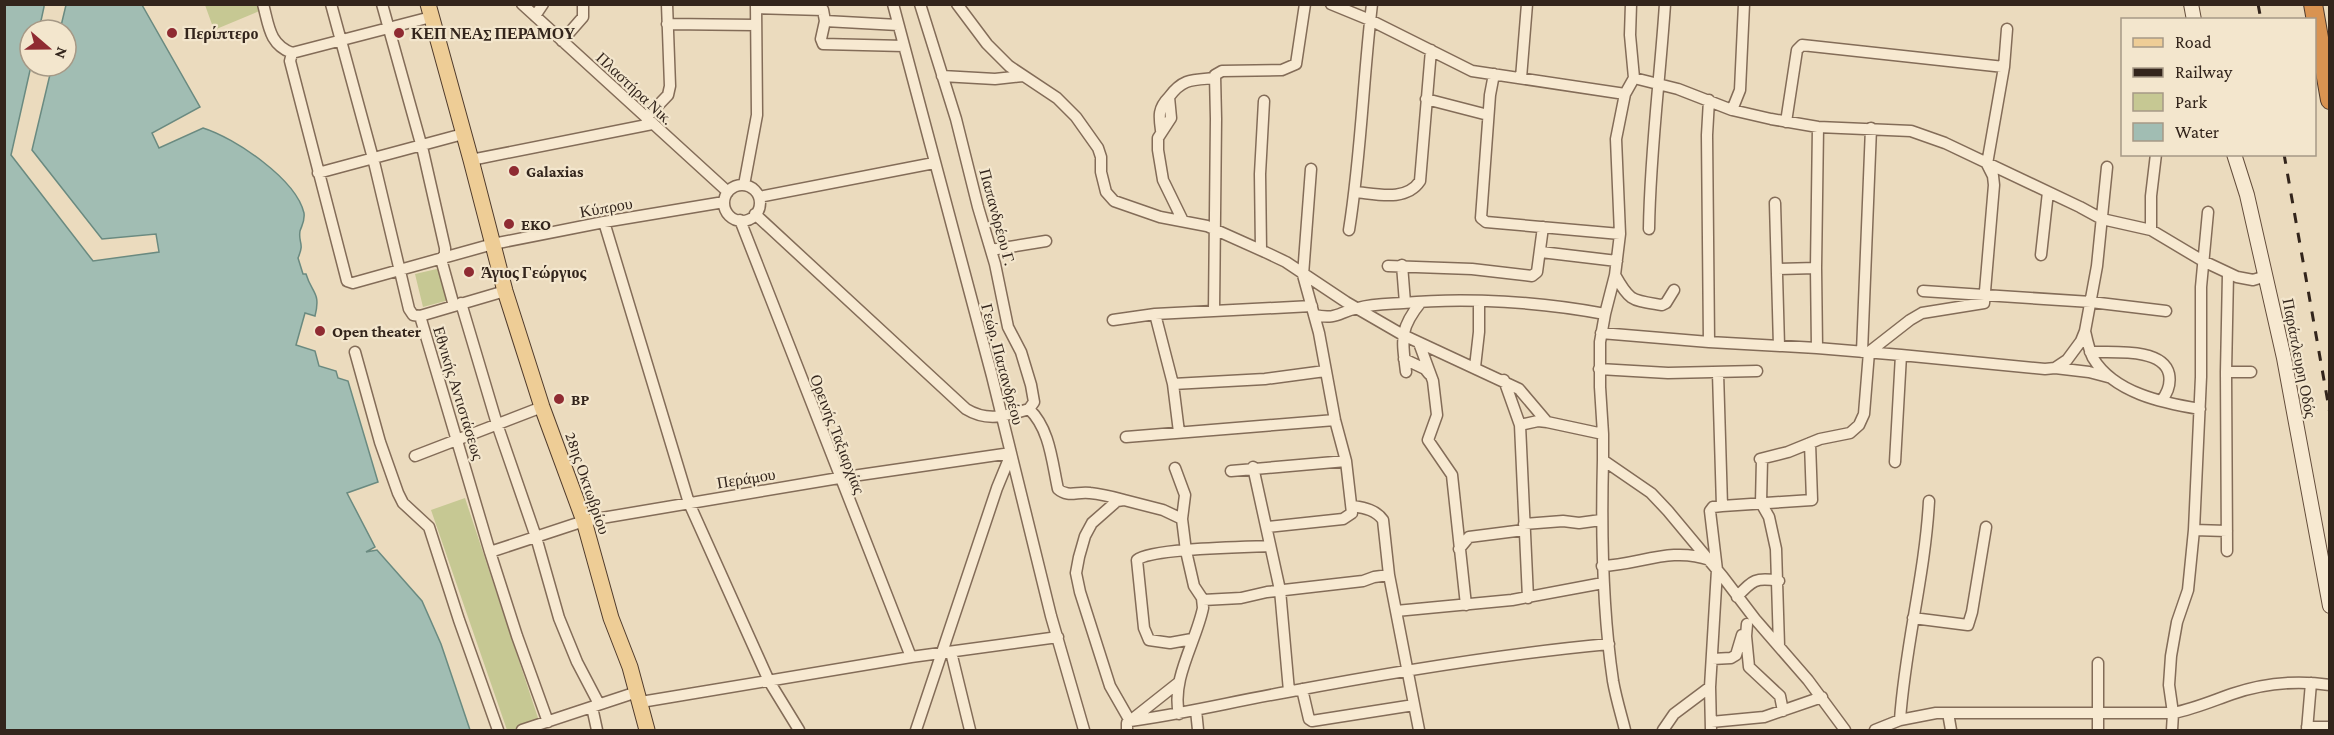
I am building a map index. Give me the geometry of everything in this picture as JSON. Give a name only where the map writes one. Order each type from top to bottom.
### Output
[{"type":"highway","points":[[2316,21],[2330,100]]},
{"type":"main road","name":"28ης Οκτωβρίου","points":[[430,11],[505,291],[542,407],[584,520],[611,618],[639,697],[647,730]]},
{"type":"main road","name":"Παράπλευρη Οδός","points":[[2235,156],[2247,195],[2266,276],[2309,487],[2330,606]]},
{"type":"street","points":[[263,4],[270,37],[280,47],[292,53],[389,28],[430,11]]},
{"type":"street","name":"Εθνικής Αντιστάσεως","points":[[331,4],[409,309],[413,315],[420,316],[490,552],[548,722]]},
{"type":"street","points":[[382,4],[421,145],[444,248],[445,254],[441,259],[536,537],[559,618],[596,705],[597,730]]},
{"type":"street","name":"Πλαστήρα Νικ.","points":[[522,4],[649,121],[726,197]]},
{"type":"street","points":[[535,16],[543,4]]},
{"type":"street","points":[[562,41],[583,17],[583,4]]},
{"type":"street","points":[[471,160],[649,121],[668,95],[670,86],[667,4]]},
{"type":"street","name":"Γεώρ. Παπανδρέου","points":[[893,4],[1084,730]]},
{"type":"street","name":"Παπανδρέου Γ.","points":[[920,4],[956,119],[980,216],[991,250],[1008,327],[1021,352],[1031,385],[1034,402],[1029,409]]},
{"type":"street","points":[[957,4],[987,44],[1009,66],[1057,98],[1087,131],[1100,153],[1103,181],[1110,198],[1132,209],[1215,229],[1286,262],[1356,308],[1403,335],[1504,380],[1527,396],[1547,422]]},
{"type":"street","points":[[1214,311],[1215,78],[1218,72],[1222,71],[1282,70],[1296,64],[1305,4]]},
{"type":"street","points":[[1331,4],[1370,20],[1472,71],[1625,94]]},
{"type":"street","points":[[1349,230],[1355,192],[1372,4]]},
{"type":"street","points":[[1521,78],[1527,4]]},
{"type":"street","points":[[1625,730],[1613,683],[1603,583],[1601,520],[1603,434],[1599,369],[1601,333],[1615,275],[1620,234],[1616,139],[1625,94],[1634,78],[1630,35],[1631,4]]},
{"type":"street","points":[[1649,229],[1654,117],[1665,4]]},
{"type":"street","points":[[1732,110],[1740,90],[1744,4]]},
{"type":"street","points":[[744,185],[758,115],[756,6],[820,9],[825,12],[821,39],[824,44],[904,46]]},
{"type":"street","points":[[825,21],[898,25]]},
{"type":"street","points":[[667,24],[755,25]]},
{"type":"street","points":[[1866,352],[1922,313],[1984,303],[1994,185],[1993,176],[1987,164],[2004,67],[2007,29]]},
{"type":"street","points":[[1786,122],[1797,50],[1802,45],[2004,67]]},
{"type":"street","points":[[1355,192],[1404,195],[1415,189],[1420,181],[1431,50]]},
{"type":"street","points":[[292,53],[290,60],[318,173],[463,134]]},
{"type":"street","points":[[1494,74],[1488,116],[1481,219],[1486,222],[1620,234]]},
{"type":"street","points":[[942,76],[995,79],[1023,76]]},
{"type":"street","points":[[1183,221],[1163,180],[1158,138],[1161,130],[1171,118],[1169,97],[1176,87],[1184,82],[1215,78]]},
{"type":"street","points":[[1634,78],[1709,100],[1732,110],[1786,122],[1818,127],[1900,129],[1928,135],[2102,219],[2151,230],[2228,274],[2247,279],[2266,276]]},
{"type":"street","points":[[1426,99],[1488,116]]},
{"type":"street","points":[[1709,100],[1707,135],[1709,342]]},
{"type":"street","points":[[1261,250],[1260,174],[1264,101]]},
{"type":"street","points":[[1817,348],[1818,127]]},
{"type":"street","points":[[1779,646],[1779,581],[1773,532],[1769,517],[1761,503],[1761,459],[1850,433],[1859,425],[1864,414],[1871,128]]},
{"type":"street","points":[[2151,230],[2151,196],[2156,156]]},
{"type":"street","points":[[759,196],[934,163]]},
{"type":"street","points":[[2055,368],[2067,360],[2085,331],[2091,302],[2107,167]]},
{"type":"street","points":[[1268,527],[1343,519],[1350,516],[1353,506],[1346,461],[1303,274],[1311,169]]},
{"type":"street","name":"Κύπρου","points":[[318,173],[347,281],[359,283],[493,244],[726,197]]},
{"type":"street","points":[[744,185],[750,187],[759,196],[760,205],[749,219],[740,220],[729,214],[726,197],[734,187],[744,185]]},
{"type":"street","points":[[2041,255],[2048,192]]},
{"type":"street","points":[[1775,203],[1779,346]]},
{"type":"street","points":[[2172,730],[2173,713],[2169,685],[2171,656],[2177,622],[2188,590],[2194,530],[2200,409],[2203,261],[2208,213]]},
{"type":"street","points":[[755,214],[966,409],[975,415],[1002,417],[1029,409],[1040,423],[1049,446],[1058,489],[1063,493],[1088,492],[1163,510],[1182,519]]},
{"type":"street","name":"Ορεινής Ταξιαρχίας","points":[[740,220],[839,478],[911,657]]},
{"type":"street","points":[[604,222],[689,503],[769,681],[799,730]]},
{"type":"street","points":[[1388,266],[1472,269],[1532,276],[1537,272],[1543,227]]},
{"type":"street","points":[[991,250],[1046,241]]},
{"type":"street","points":[[1541,252],[1617,261]]},
{"type":"street","points":[[1402,265],[1405,303]]},
{"type":"street","points":[[1777,269],[1816,268]]},
{"type":"street","points":[[2228,274],[2226,372],[2228,551]]},
{"type":"street","points":[[1615,275],[1629,297],[1636,301],[1662,305],[1666,303],[1674,290]]},
{"type":"street","points":[[420,316],[505,291]]},
{"type":"street","points":[[1923,291],[2091,302],[2166,311]]},
{"type":"street","points":[[1608,302],[1629,297]]},
{"type":"street","points":[[1406,372],[1403,335],[1405,324],[1420,302]]},
{"type":"street","points":[[1113,320],[1155,314],[1214,311],[1313,311],[1328,318],[1356,308],[1420,302],[1479,302],[1562,307],[1605,314]]},
{"type":"street","points":[[1475,367],[1479,332],[1479,302]]},
{"type":"street","points":[[1155,314],[1173,384],[1179,432]]},
{"type":"street","points":[[2085,331],[2090,352],[2100,368],[2114,379],[2139,393],[2200,409]]},
{"type":"street","points":[[1601,333],[2055,368],[2089,372],[2114,379]]},
{"type":"street","points":[[1419,343],[1433,381],[1437,415],[1428,440],[1452,475],[1466,605]]},
{"type":"street","points":[[355,352],[380,442],[398,493],[403,503],[429,527],[498,730]]},
{"type":"street","points":[[2090,352],[2133,353],[2162,362],[2167,366],[2169,386],[2162,400]]},
{"type":"street","points":[[1895,462],[1901,355]]},
{"type":"street","points":[[1404,358],[1430,374]]},
{"type":"street","points":[[1599,369],[1668,373],[1757,371]]},
{"type":"street","points":[[1173,384],[1265,379],[1325,371]]},
{"type":"street","points":[[2226,372],[2251,372]]},
{"type":"street","points":[[1718,373],[1722,506]]},
{"type":"street","points":[[1504,380],[1520,424],[1528,598]]},
{"type":"street","points":[[415,456],[542,407]]},
{"type":"street","points":[[1126,437],[1335,420]]},
{"type":"street","points":[[1520,424],[1547,422],[1603,434]]},
{"type":"street","points":[[1810,443],[1812,500],[1713,507],[1710,515],[1713,565],[1711,726],[1764,717],[1822,697]]},
{"type":"street","points":[[916,730],[946,653],[997,488],[1011,453]]},
{"type":"street","name":"Περάμου","points":[[490,552],[584,520],[839,478],[1011,453]]},
{"type":"street","points":[[1603,459],[1651,493],[1713,565],[1737,597],[1751,622],[1779,646],[1822,697],[1845,730]]},
{"type":"street","points":[[1231,471],[1253,467],[1346,461]]},
{"type":"street","points":[[1253,467],[1280,590],[1289,691]]},
{"type":"street","points":[[1175,468],[1185,495],[1182,519],[1185,551],[1194,586],[1203,600],[1201,620],[1192,639],[1178,683],[1179,714]]},
{"type":"street","points":[[1124,500],[1117,501],[1108,507],[1092,523],[1085,536],[1076,573],[1110,686],[1128,726]]},
{"type":"street","points":[[1900,720],[1913,618],[1926,554],[1929,501]]},
{"type":"street","points":[[1353,506],[1369,509],[1379,514],[1383,520],[1389,575],[1419,730]]},
{"type":"street","points":[[1460,549],[1469,537],[1563,520],[1579,523],[1601,520]]},
{"type":"street","points":[[1913,618],[1968,625],[1986,527]]},
{"type":"street","points":[[2194,530],[2228,531]]},
{"type":"street","points":[[1192,639],[1170,643],[1149,640],[1144,628],[1137,565],[1141,557],[1185,551],[1270,546]]},
{"type":"street","points":[[1602,566],[1624,564],[1655,556],[1692,557],[1713,565]]},
{"type":"street","points":[[1203,600],[1241,598],[1280,590],[1363,581],[1389,575]]},
{"type":"street","points":[[1737,597],[1751,582],[1760,578],[1779,581]]},
{"type":"street","points":[[1396,611],[1528,598],[1603,583]]},
{"type":"street","points":[[1712,659],[1731,658],[1736,655],[1751,622]]},
{"type":"street","points":[[1751,622],[1746,636],[1749,667],[1780,696],[1783,711]]},
{"type":"street","points":[[522,730],[596,705],[639,697],[769,681],[911,657],[1058,637]]},
{"type":"street","points":[[1128,726],[1289,691],[1563,648],[1609,644]]},
{"type":"street","points":[[946,653],[970,730]]},
{"type":"street","points":[[2098,663],[2098,730]]},
{"type":"street","points":[[1875,730],[1900,720],[1948,713],[2173,713],[2255,687],[2286,682],[2330,685]]},
{"type":"street","points":[[1128,726],[1178,683]]},
{"type":"street","points":[[2312,683],[2307,729],[2330,727]]},
{"type":"street","points":[[1663,730],[1674,714],[1710,687]]},
{"type":"street","points":[[1302,689],[1309,719],[1312,721],[1414,705]]},
{"type":"street","points":[[1196,710],[1198,730]]},
{"type":"street","points":[[1948,713],[1951,730]]},
{"type":"green space","points":[[205,5],[263,5],[262,10],[214,30]]},
{"type":"green space","points":[[441,268],[449,300],[423,307],[415,274]]},
{"type":"green space","points":[[465,498],[539,721],[512,730],[507,730],[431,510]]},
{"type":"water","points":[[4,5],[44,5],[41,18],[18,18],[18,78],[28,78],[11,155],[93,261],[159,252],[156,234],[102,239],[32,150],[49,78],[78,78],[78,18],[63,18],[66,5],[142,5],[200,107],[152,133],[159,148],[203,128],[247,150],[263,162],[277,174],[299,200],[304,216],[300,231],[301,249],[298,258],[303,274],[306,274],[315,294],[317,308],[315,316],[305,313],[296,345],[315,351],[319,366],[336,371],[338,378],[348,381],[378,482],[347,493],[375,547],[366,552],[377,550],[422,601],[441,644],[470,730],[5,730]]},
{"type":"railway","points":[[2258,4],[2261,18]]},
{"type":"railway","points":[[2284,156],[2330,414]]},
{"type":"place","name":"Περίπτερο","points":[[172,33]]},
{"type":"place","name":"ΚΕΠ ΝΕΑΣ ΠΕΡΑΜΟΥ","points":[[399,33]]},
{"type":"place","name":"Galaxias","points":[[514,171]]},
{"type":"place","name":"EKO","points":[[509,224]]},
{"type":"place","name":"Άγιος Γεώργιος","points":[[469,272]]},
{"type":"place","name":"Open theater","points":[[320,331]]},
{"type":"place","name":"BP","points":[[559,399]]}]
